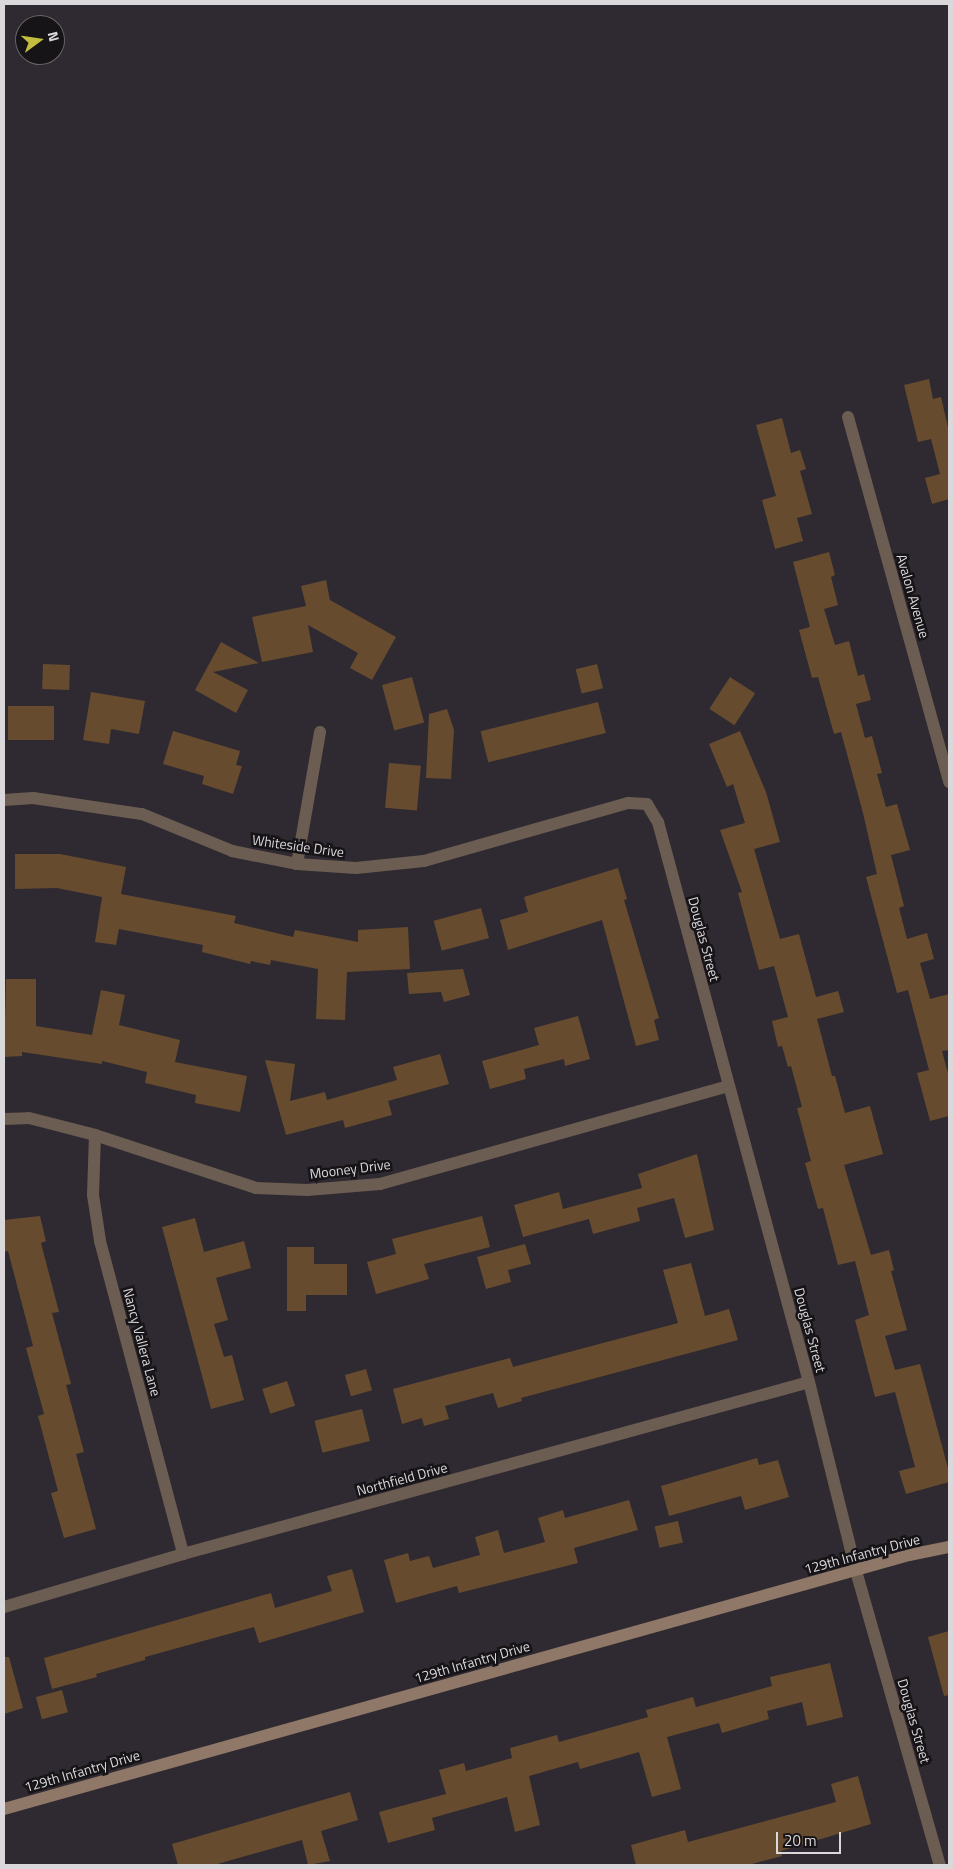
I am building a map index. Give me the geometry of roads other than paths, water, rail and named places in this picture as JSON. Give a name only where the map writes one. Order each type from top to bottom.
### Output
[{"type":"street","name":"Avalon Avenue","points":[[848,417],[949,782]]},
{"type":"street","points":[[298,864],[320,732]]},
{"type":"street","name":"Whiteside Drive","points":[[4,800],[33,798],[142,814],[232,851],[298,864],[356,868],[424,861],[628,803],[648,804]]},
{"type":"street","name":"Douglas Street","points":[[648,804],[658,822],[809,1382],[856,1571],[940,1865]]},
{"type":"street","name":"Mooney Drive","points":[[4,1119],[29,1118],[95,1135],[256,1188],[307,1190],[380,1184],[729,1086]]},
{"type":"street","name":"Nancy Vallera Lane","points":[[95,1135],[94,1195],[100,1241],[183,1554]]},
{"type":"street","name":"Northfield Drive","points":[[4,1607],[183,1554],[809,1382]]},
{"type":"street","name":"129th Infantry Drive","points":[[4,1809],[856,1571],[949,1547]]}]
